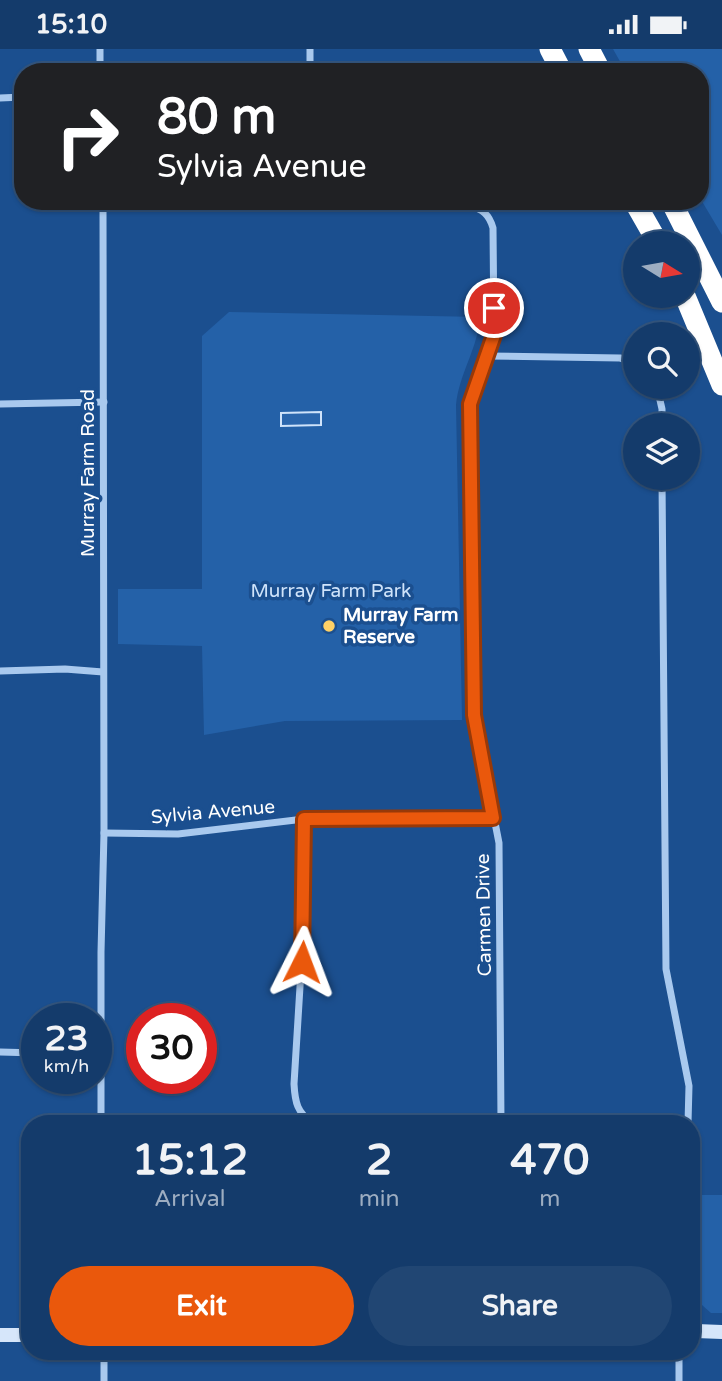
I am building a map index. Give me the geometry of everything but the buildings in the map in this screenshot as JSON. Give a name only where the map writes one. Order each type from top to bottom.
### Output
[{"type":"highway","points":[[639,210],[651,231]]},
{"type":"highway","points":[[676,210],[722,302]]},
{"type":"highway","points":[[690,308],[722,385]]},
{"type":"main road","points":[[700,1331],[722,1332]]},
{"type":"main road","points":[[0,1335],[21,1335]]},
{"type":"street","name":"Murray Farm Road","points":[[99,1003],[104,833],[103,210]]},
{"type":"street","name":"Carmen Drive","points":[[484,210],[490,217],[493,228],[494,335],[470,404],[474,715],[499,843],[501,1115]]},
{"type":"street","points":[[487,356],[623,359]]},
{"type":"street","points":[[0,404],[104,403]]},
{"type":"street","points":[[663,490],[666,969],[689,1086],[688,1115]]},
{"type":"street","points":[[0,671],[103,671]]},
{"type":"street","name":"Sylvia Avenue","points":[[104,833],[178,834],[304,819],[493,818]]},
{"type":"street","points":[[304,819],[303,938],[294,1084],[295,1103],[304,1115]]},
{"type":"street","points":[[0,1052],[21,1053]]},
{"type":"street","name":"Murray Farm Road","points":[[100,1094],[101,1115]]},
{"type":"street","points":[[104,1360],[104,1381]]},
{"type":"street","points":[[679,1360],[679,1381]]},
{"type":"green space","points":[[613,49],[722,49],[722,235],[707,210],[709,63],[621,63]]},
{"type":"green space","name":"Murray Farm Park","points":[[229,312],[480,317],[456,405],[462,720],[285,721],[204,735],[202,646],[118,644],[118,589],[202,589],[202,336]]},
{"type":"green space","points":[[702,1195],[722,1195],[722,1313],[711,1313],[702,1305]]},
{"type":"place","name":"Murray Farm Reserve","points":[[329,626]]},
{"type":"route","points":[[302,962],[304,819],[493,818],[474,715],[470,404],[494,335],[494,308]]}]
